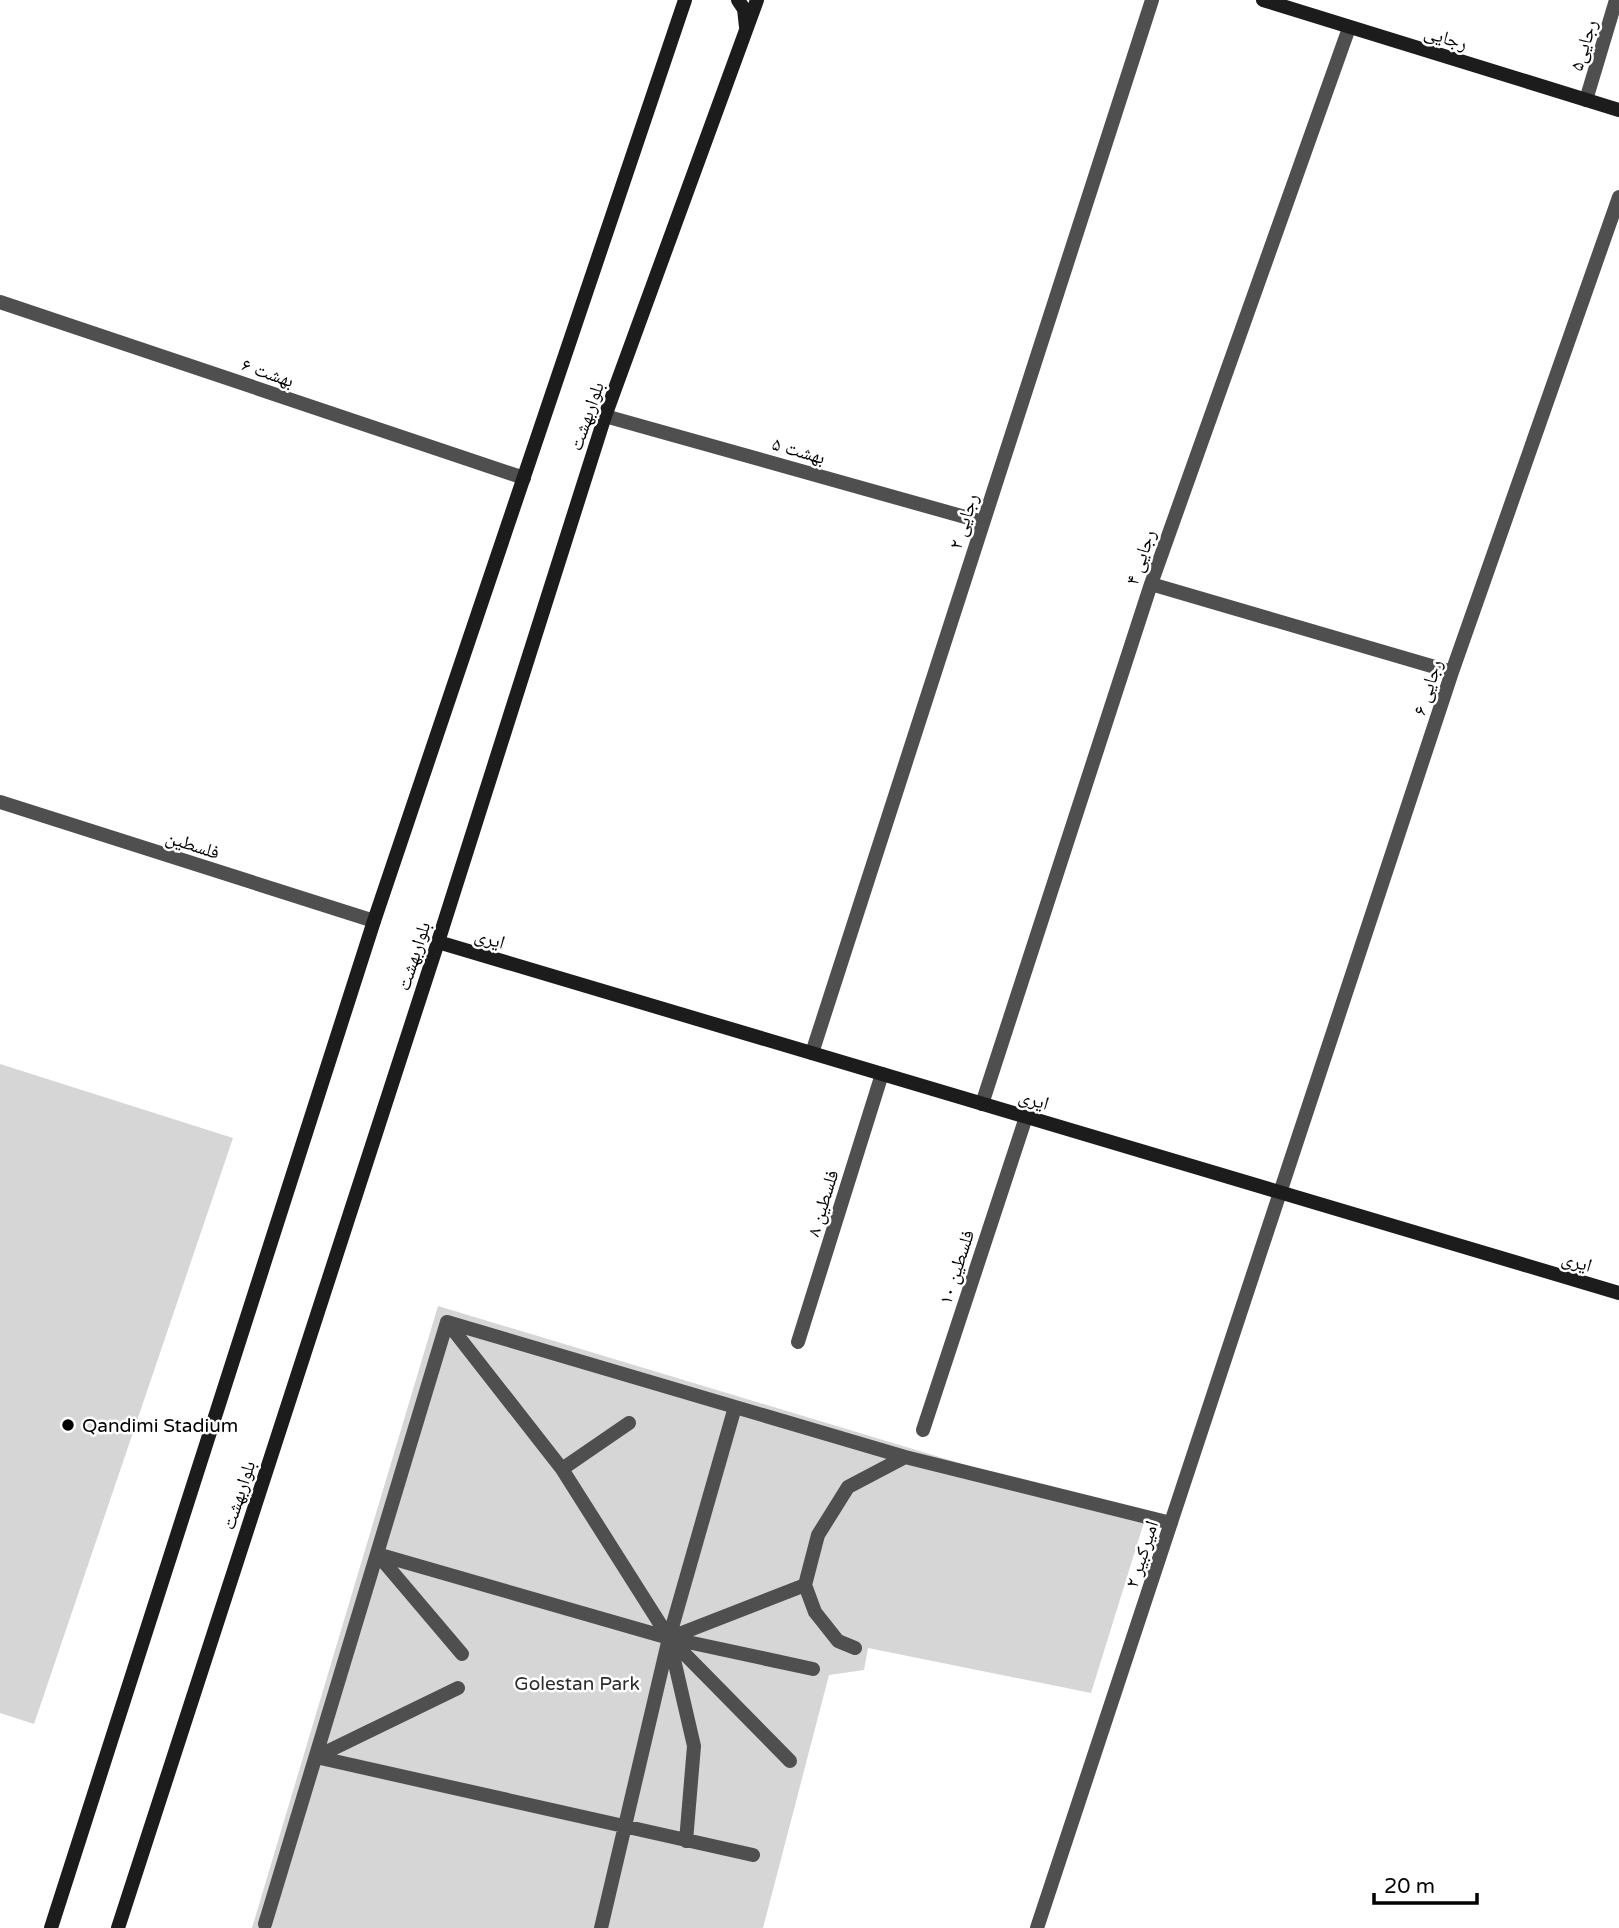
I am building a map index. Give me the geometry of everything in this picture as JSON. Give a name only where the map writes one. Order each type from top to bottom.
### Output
[{"type":"main road","name":"بلواربهشت","points":[[51,1928],[374,921],[687,0]]},
{"type":"main road","points":[[738,0],[744,9],[747,28]]},
{"type":"main road","name":"بلواربهشت","points":[[118,1928],[438,942],[605,416],[757,0]]},
{"type":"main road","name":"رجایی","points":[[1264,0],[1303,6],[1349,28],[1619,110]]},
{"type":"main road","name":"ایری","points":[[438,942],[1619,1293]]},
{"type":"street","name":"رجایی ۲","points":[[812,1054],[1152,0]]},
{"type":"street","name":"رجایی۵","points":[[1586,100],[1616,0]]},
{"type":"street","name":"رجایی ۴","points":[[982,1104],[1151,584],[1349,28]]},
{"type":"street","name":"رجایی ۶","points":[[1280,1193],[1452,672],[1619,197]]},
{"type":"street","name":"بهشت ۶","points":[[0,302],[524,478]]},
{"type":"street","name":"بهشت ۵","points":[[605,416],[983,522]]},
{"type":"street","points":[[1151,584],[1452,672]]},
{"type":"street","name":"فلسطین","points":[[0,802],[374,921]]},
{"type":"street","name":"فلسطین ۸","points":[[799,1342],[882,1074]]},
{"type":"street","name":"فلسطین ۱۰","points":[[923,1430],[1026,1117]]},
{"type":"street","name":"امیرکبیر ۲","points":[[1037,1928],[1280,1193]]},
{"type":"street","points":[[447,1322],[905,1457],[1171,1523]]},
{"type":"street","points":[[447,1322],[562,1469],[669,1638],[790,1761]]},
{"type":"street","points":[[265,1924],[447,1322]]},
{"type":"street","points":[[601,1928],[669,1638],[735,1407]]},
{"type":"street","points":[[562,1469],[629,1423]]},
{"type":"street","points":[[855,1648],[838,1641],[815,1612],[805,1585],[818,1535],[848,1487],[905,1457]]},
{"type":"street","points":[[377,1554],[669,1638],[813,1669]]},
{"type":"street","points":[[377,1554],[462,1654]]},
{"type":"street","points":[[669,1638],[805,1585]]},
{"type":"street","points":[[669,1638],[694,1746],[686,1841]]},
{"type":"street","points":[[316,1757],[458,1688]]},
{"type":"street","points":[[316,1757],[753,1856]]},
{"type":"green space","name":"Qandimi Stadium","points":[[0,1064],[233,1138],[34,1724],[0,1713]]},
{"type":"green space","name":"Golestan Park","points":[[438,1306],[1145,1519],[1091,1693],[868,1648],[864,1670],[829,1675],[763,1928],[252,1928]]},
{"type":"place","name":"Qandimi Stadium","points":[[68,1425]]}]
